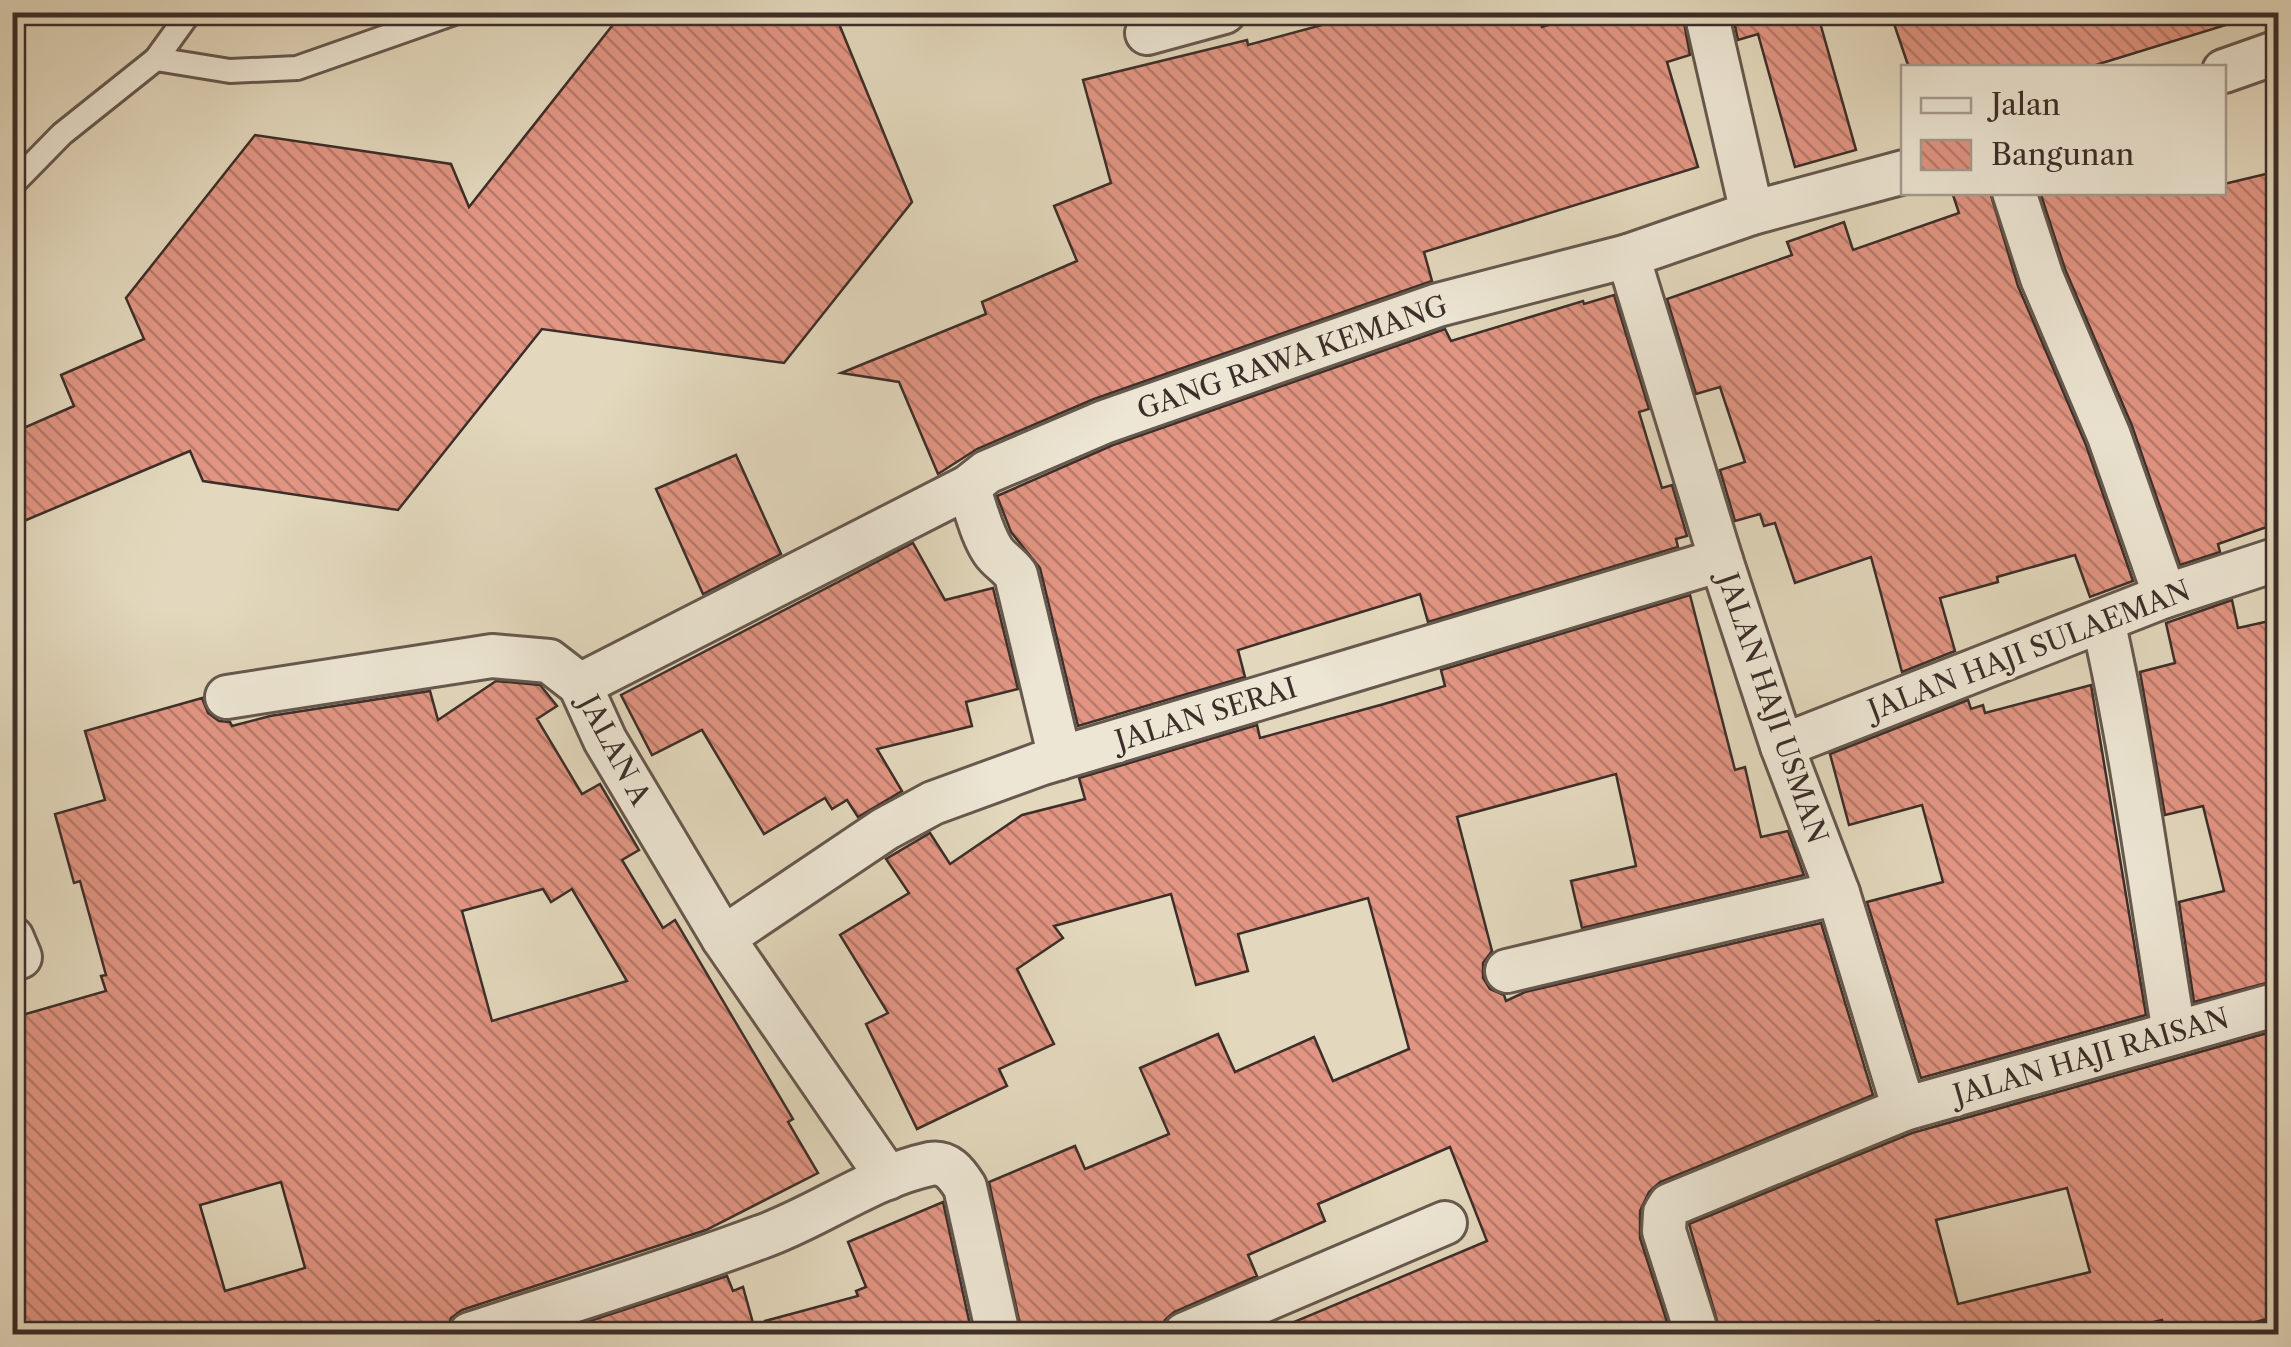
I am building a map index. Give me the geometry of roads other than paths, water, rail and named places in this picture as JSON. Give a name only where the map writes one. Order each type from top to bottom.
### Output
[{"type":"street","points":[[1148,33],[1224,12]]},
{"type":"street","points":[[1706,12],[1752,213]]},
{"type":"street","points":[[2226,70],[2278,52]]},
{"type":"street","points":[[1628,256],[1752,213],[1901,173]]},
{"type":"street","points":[[2015,195],[2042,278],[2109,436],[2164,596]]},
{"type":"street","name":"GANG RAWA KEMANG","points":[[968,488],[996,468],[1154,404],[1438,305],[1628,256]]},
{"type":"street","name":"JALAN HAJI USMAN","points":[[1628,256],[1721,560],[1782,746],[1838,893],[1904,1108]]},
{"type":"street","points":[[968,488],[996,556],[1016,575],[1060,758]]},
{"type":"street","name":"JALAN A","points":[[888,1178],[723,938],[605,740],[580,686],[968,488]]},
{"type":"street","name":"JALAN HAJI SULAEMAN","points":[[1782,746],[2164,596],[2278,559]]},
{"type":"street","name":"JALAN SERAI","points":[[723,938],[886,829],[933,803],[1060,758],[1721,560]]},
{"type":"street","points":[[2103,621],[2135,770],[2142,848],[2174,1032]]},
{"type":"street","points":[[227,697],[492,656],[549,662],[580,686]]},
{"type":"street","points":[[1507,971],[1838,893]]},
{"type":"street","name":"JALAN HAJI RAISAN","points":[[1904,1108],[2278,1004]]},
{"type":"street","points":[[1697,1334],[1662,1223],[1670,1205],[1904,1108]]},
{"type":"street","points":[[470,1334],[762,1237],[888,1178],[934,1163],[954,1170],[965,1187],[998,1334]]},
{"type":"street","points":[[1185,1334],[1445,1223]]},
{"type":"lane","points":[[12,185],[62,134],[156,59],[190,12]]},
{"type":"lane","points":[[156,59],[230,70],[297,68],[456,12]]}]
